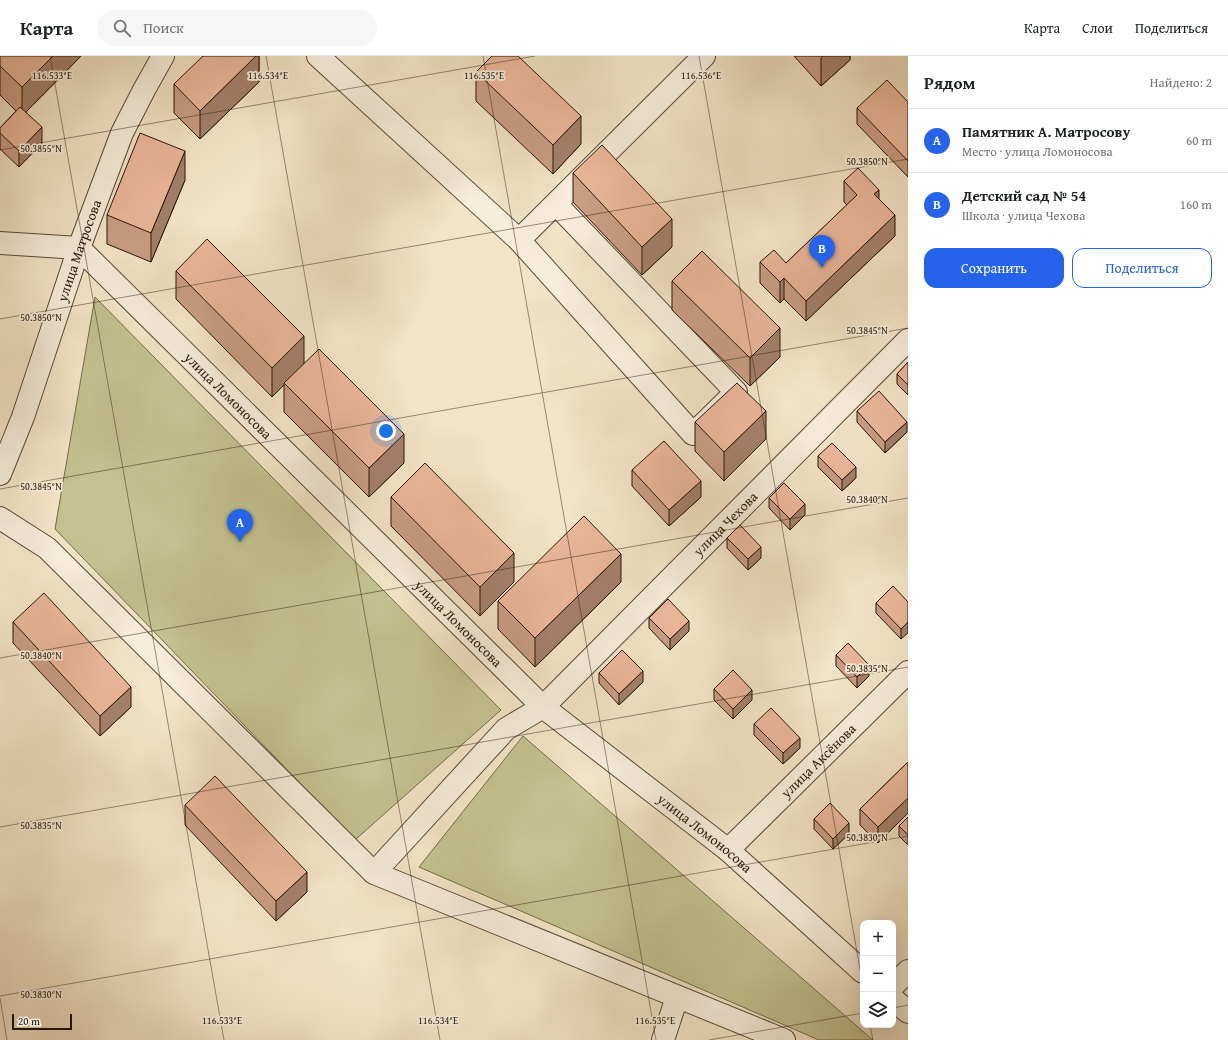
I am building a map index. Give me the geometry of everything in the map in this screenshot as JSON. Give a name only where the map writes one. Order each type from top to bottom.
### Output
[{"type":"street","name":"улица Матросова","points":[[0,474],[23,417],[79,248],[122,133],[163,56]]},
{"type":"street","points":[[318,56],[519,240],[693,434],[736,392],[556,204]]},
{"type":"street","points":[[519,240],[704,56]]},
{"type":"street","points":[[0,243],[79,248]]},
{"type":"street","name":"улица Ломоносова","points":[[79,248],[543,707],[728,850],[860,969]]},
{"type":"street","name":"улица Чехова","points":[[374,873],[506,729],[543,707],[908,340]]},
{"type":"street","points":[[0,518],[47,548],[374,873],[784,1040]]},
{"type":"street","name":"улица Аксёнова","points":[[728,850],[908,672]]},
{"type":"street","points":[[896,983],[908,971]]},
{"type":"street","points":[[663,1040],[677,997]]},
{"type":"street","points":[[896,1002],[908,1012]]},
{"type":"shaded area","points":[[95,297],[501,710],[355,840],[55,529]]},
{"type":"shaded area","points":[[523,736],[873,1040],[819,1040],[419,867]]},
{"type":"building","points":[[0,56],[53,56],[22,87],[0,66]]},
{"type":"building","points":[[203,56],[256,56],[200,111],[174,84]]},
{"type":"building","points":[[492,56],[518,56],[581,116],[553,145],[476,72]]},
{"type":"building","points":[[887,80],[908,102],[908,161],[857,108]]},
{"type":"building","points":[[20,107],[42,127],[19,151],[0,133],[0,128]]},
{"type":"building","points":[[140,133],[185,151],[151,233],[107,215]]},
{"type":"building","points":[[602,145],[672,219],[642,247],[573,173]]},
{"type":"building","points":[[858,168],[879,190],[874,194],[895,215],[806,301],[784,278],[780,282],[760,262],[774,250],[786,263],[857,195],[844,181]]},
{"type":"building","points":[[207,239],[304,336],[272,368],[176,271]]},
{"type":"building","points":[[702,251],[780,328],[750,358],[672,281]]},
{"type":"building","points":[[319,349],[404,434],[369,468],[284,383]]},
{"type":"building","points":[[908,362],[908,385],[897,374]]},
{"type":"building","points":[[737,383],[766,411],[724,452],[695,422]]},
{"type":"building","points":[[879,391],[907,422],[885,442],[857,411]]},
{"type":"building","points":[[664,441],[701,481],[669,510],[632,470]]},
{"type":"building","points":[[832,443],[856,467],[842,480],[818,456]]},
{"type":"building","points":[[425,463],[514,553],[480,587],[391,497]]},
{"type":"building","points":[[784,483],[805,504],[790,519],[769,498]]},
{"type":"building","points":[[584,516],[621,554],[535,638],[498,601]]},
{"type":"building","points":[[740,525],[761,547],[748,559],[727,538]]},
{"type":"building","points":[[893,586],[908,602],[908,622],[901,629],[876,603]]},
{"type":"building","points":[[44,593],[131,687],[100,716],[13,622]]},
{"type":"building","points":[[668,599],[689,621],[670,639],[649,618]]},
{"type":"building","points":[[848,643],[869,665],[857,677],[836,655]]},
{"type":"building","points":[[622,650],[643,671],[619,694],[599,673]]},
{"type":"building","points":[[733,670],[752,690],[733,709],[714,689]]},
{"type":"building","points":[[771,708],[800,738],[783,753],[754,724]]},
{"type":"building","points":[[908,762],[908,798],[878,827],[860,809]]},
{"type":"building","points":[[215,776],[307,872],[276,901],[185,805]]},
{"type":"building","points":[[830,803],[849,823],[833,839],[814,819]]},
{"type":"building","points":[[908,817],[908,835],[899,826]]},
{"type":"place","name":"Детский сад № 54","points":[[822,268]]},
{"type":"place","name":"Памятник А. Матросову","points":[[240,542]]}]
